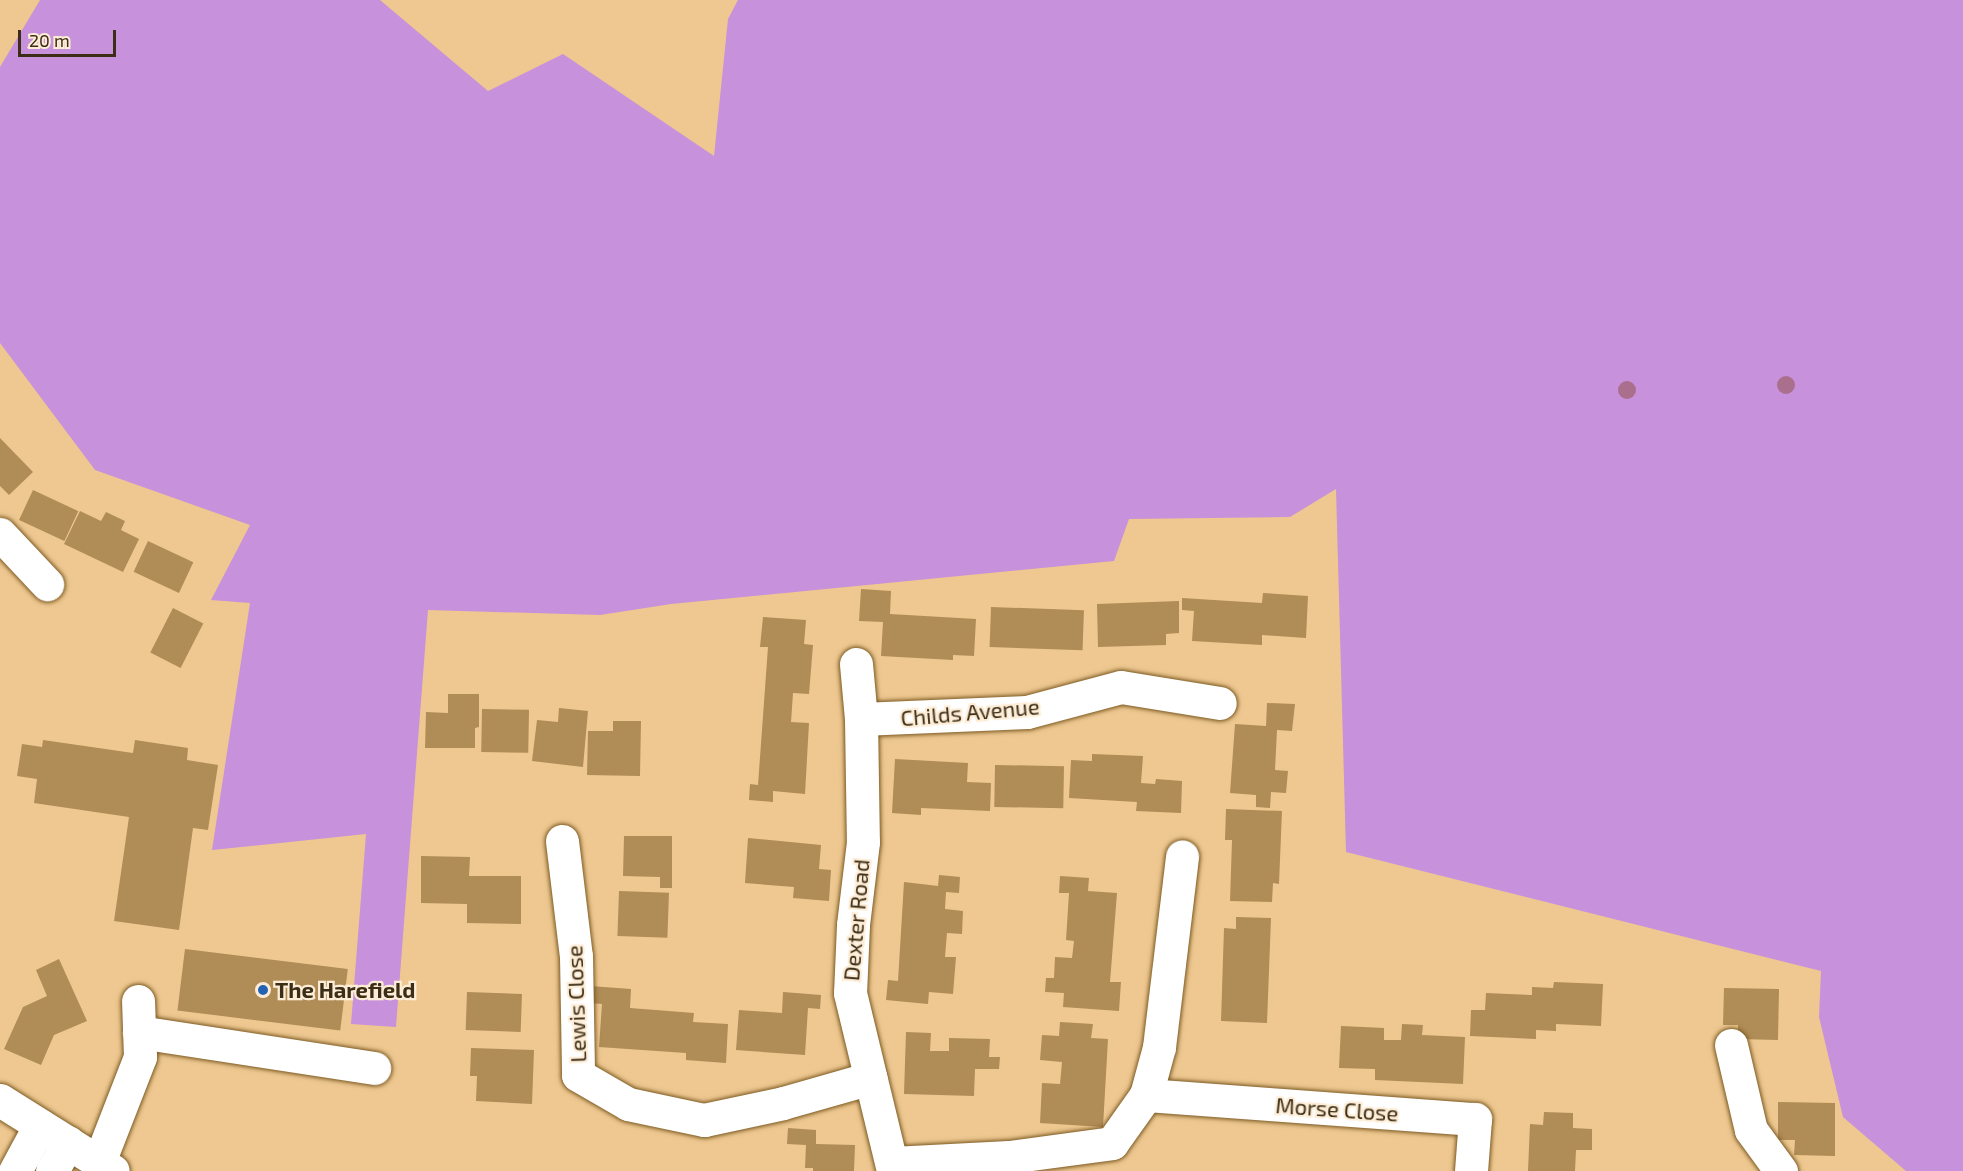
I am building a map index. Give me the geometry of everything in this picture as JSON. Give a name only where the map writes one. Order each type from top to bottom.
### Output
[{"type":"street","points":[[0,534],[47,584]]},
{"type":"street","name":"Dexter Road","points":[[856,664],[861,719],[863,842],[853,926],[849,993],[893,1167]]},
{"type":"street","name":"Childs Avenue","points":[[861,719],[1027,712],[1121,687],[1220,703]]},
{"type":"street","name":"Lewis Close","points":[[562,841],[576,956],[578,1075],[628,1104],[704,1120],[783,1103],[871,1078]]},
{"type":"street","points":[[893,1167],[1009,1157],[1112,1143],[1146,1095],[1159,1047],[1182,856]]},
{"type":"street","points":[[0,1100],[106,1167],[140,1057],[139,1016],[374,1068]]},
{"type":"street","points":[[1731,1045],[1751,1130],[1780,1171]]},
{"type":"street","name":"Morse Close","points":[[1146,1095],[1475,1119],[1471,1171]]},
{"type":"street","points":[[15,1171],[40,1125]]},
{"type":"street","points":[[52,1171],[68,1142]]},
{"type":"shaded area","points":[[40,0],[380,0],[488,91],[563,54],[714,156],[728,19],[738,0],[1963,0],[1963,1171],[1906,1171],[1843,1117],[1819,1017],[1821,971],[1346,852],[1336,489],[1290,517],[1129,519],[1114,561],[671,604],[600,615],[428,610],[396,1027],[351,1024],[366,834],[212,850],[250,603],[211,600],[250,525],[95,470],[0,343],[0,67]]},
{"type":"building","points":[[0,438],[33,472],[9,495],[0,486]]},
{"type":"building","points":[[33,490],[78,511],[64,541],[19,520]]},
{"type":"building","points":[[80,511],[101,521],[106,512],[125,521],[121,530],[139,539],[123,572],[64,544]]},
{"type":"building","points":[[148,541],[193,562],[179,593],[134,572]]},
{"type":"building","points":[[861,589],[891,591],[890,614],[976,619],[974,656],[953,655],[953,660],[881,656],[883,622],[859,621]]},
{"type":"building","points":[[1263,593],[1308,596],[1306,638],[1262,635],[1262,645],[1192,641],[1194,611],[1182,610],[1182,598],[1262,603]]},
{"type":"building","points":[[1179,601],[1179,633],[1166,634],[1166,645],[1098,647],[1097,604]]},
{"type":"building","points":[[991,607],[1084,610],[1083,650],[990,647]]},
{"type":"building","points":[[173,608],[203,623],[181,668],[150,653]]},
{"type":"building","points":[[763,617],[806,620],[804,644],[813,645],[809,694],[793,693],[791,722],[809,723],[805,794],[773,791],[773,802],[749,800],[750,784],[758,785],[768,647],[760,647]]},
{"type":"building","points":[[448,694],[479,694],[479,727],[475,728],[475,748],[425,748],[426,712],[448,713]]},
{"type":"building","points":[[1267,703],[1295,704],[1292,731],[1277,730],[1275,770],[1288,771],[1286,793],[1271,792],[1270,808],[1256,807],[1256,795],[1230,793],[1235,724],[1266,726]]},
{"type":"building","points":[[559,708],[588,711],[583,767],[532,761],[537,720],[558,722]]},
{"type":"building","points":[[482,709],[529,710],[528,753],[481,752]]},
{"type":"building","points":[[613,721],[641,721],[640,776],[587,775],[588,731],[613,731]]},
{"type":"building","points":[[43,740],[133,753],[135,740],[188,748],[187,760],[218,765],[208,830],[193,828],[179,930],[114,921],[129,817],[34,803],[37,779],[17,776],[22,744],[42,747]]},
{"type":"building","points":[[1092,754],[1143,756],[1141,783],[1155,784],[1156,779],[1182,781],[1181,813],[1136,811],[1137,802],[1069,798],[1071,760],[1092,761]]},
{"type":"building","points":[[895,759],[968,763],[967,782],[991,783],[990,811],[921,808],[921,815],[892,813]]},
{"type":"building","points":[[995,765],[1064,766],[1063,808],[994,807]]},
{"type":"building","points":[[1226,809],[1282,811],[1279,884],[1273,883],[1272,902],[1230,901],[1232,840],[1225,840]]},
{"type":"building","points":[[624,836],[672,836],[672,888],[660,888],[660,877],[623,876]]},
{"type":"building","points":[[748,838],[821,845],[819,869],[831,870],[829,901],[793,898],[794,887],[745,883]]},
{"type":"building","points":[[421,856],[470,857],[469,876],[521,876],[521,924],[467,923],[467,904],[421,903]]},
{"type":"building","points":[[939,875],[960,877],[959,893],[946,892],[945,909],[963,911],[962,934],[947,933],[945,957],[956,957],[953,994],[929,992],[928,1004],[886,1000],[888,980],[898,981],[904,882],[938,886]]},
{"type":"building","points":[[1060,876],[1089,878],[1088,891],[1117,893],[1110,982],[1121,982],[1119,1011],[1063,1007],[1064,993],[1045,992],[1046,978],[1054,978],[1055,957],[1072,958],[1074,941],[1066,940],[1069,893],[1059,893]]},
{"type":"building","points":[[619,891],[669,893],[667,938],[617,936]]},
{"type":"building","points":[[1236,917],[1271,918],[1267,1023],[1221,1021],[1224,928],[1236,929]]},
{"type":"building","name":"The Harefield","points":[[185,949],[348,969],[340,1031],[177,1011]]},
{"type":"building","points":[[59,959],[87,1021],[54,1035],[41,1065],[4,1049],[23,1007],[47,996],[36,970]]},
{"type":"building","points":[[1554,982],[1603,984],[1601,1026],[1556,1024],[1556,1031],[1536,1030],[1536,1039],[1470,1036],[1471,1010],[1485,1010],[1486,993],[1532,995],[1532,987],[1553,988]]},
{"type":"building","points":[[590,986],[631,989],[630,1008],[694,1013],[693,1022],[728,1024],[726,1063],[686,1060],[686,1053],[599,1047],[602,1004],[589,1003]]},
{"type":"building","points":[[1724,988],[1779,989],[1778,1040],[1738,1039],[1738,1025],[1723,1025]]},
{"type":"building","points":[[467,992],[522,994],[521,1032],[466,1030]]},
{"type":"building","points":[[783,992],[821,995],[820,1009],[808,1008],[805,1055],[736,1050],[739,1010],[782,1013]]},
{"type":"building","points":[[1060,1022],[1093,1024],[1091,1038],[1108,1039],[1103,1127],[1040,1123],[1042,1083],[1060,1084],[1062,1062],[1040,1060],[1042,1035],[1059,1036]]},
{"type":"building","points":[[1402,1024],[1423,1025],[1422,1035],[1465,1037],[1463,1084],[1375,1080],[1375,1069],[1339,1068],[1341,1026],[1384,1028],[1384,1040],[1401,1040]]},
{"type":"building","points":[[906,1032],[931,1033],[930,1051],[949,1051],[949,1038],[990,1039],[989,1057],[1000,1057],[999,1069],[975,1069],[974,1096],[904,1094]]},
{"type":"building","points":[[471,1048],[534,1050],[532,1104],[476,1101],[477,1076],[470,1076]]},
{"type":"building","points":[[1778,1102],[1835,1103],[1835,1156],[1794,1155],[1795,1140],[1778,1140]]},
{"type":"building","points":[[1544,1112],[1573,1113],[1573,1128],[1592,1129],[1592,1150],[1576,1150],[1575,1171],[1528,1171],[1530,1124],[1543,1125]]},
{"type":"building","points":[[788,1128],[816,1130],[816,1144],[855,1145],[854,1171],[813,1171],[813,1168],[805,1168],[806,1145],[787,1144]]},
{"type":"place","name":"The Harefield","points":[[263,990]]}]
